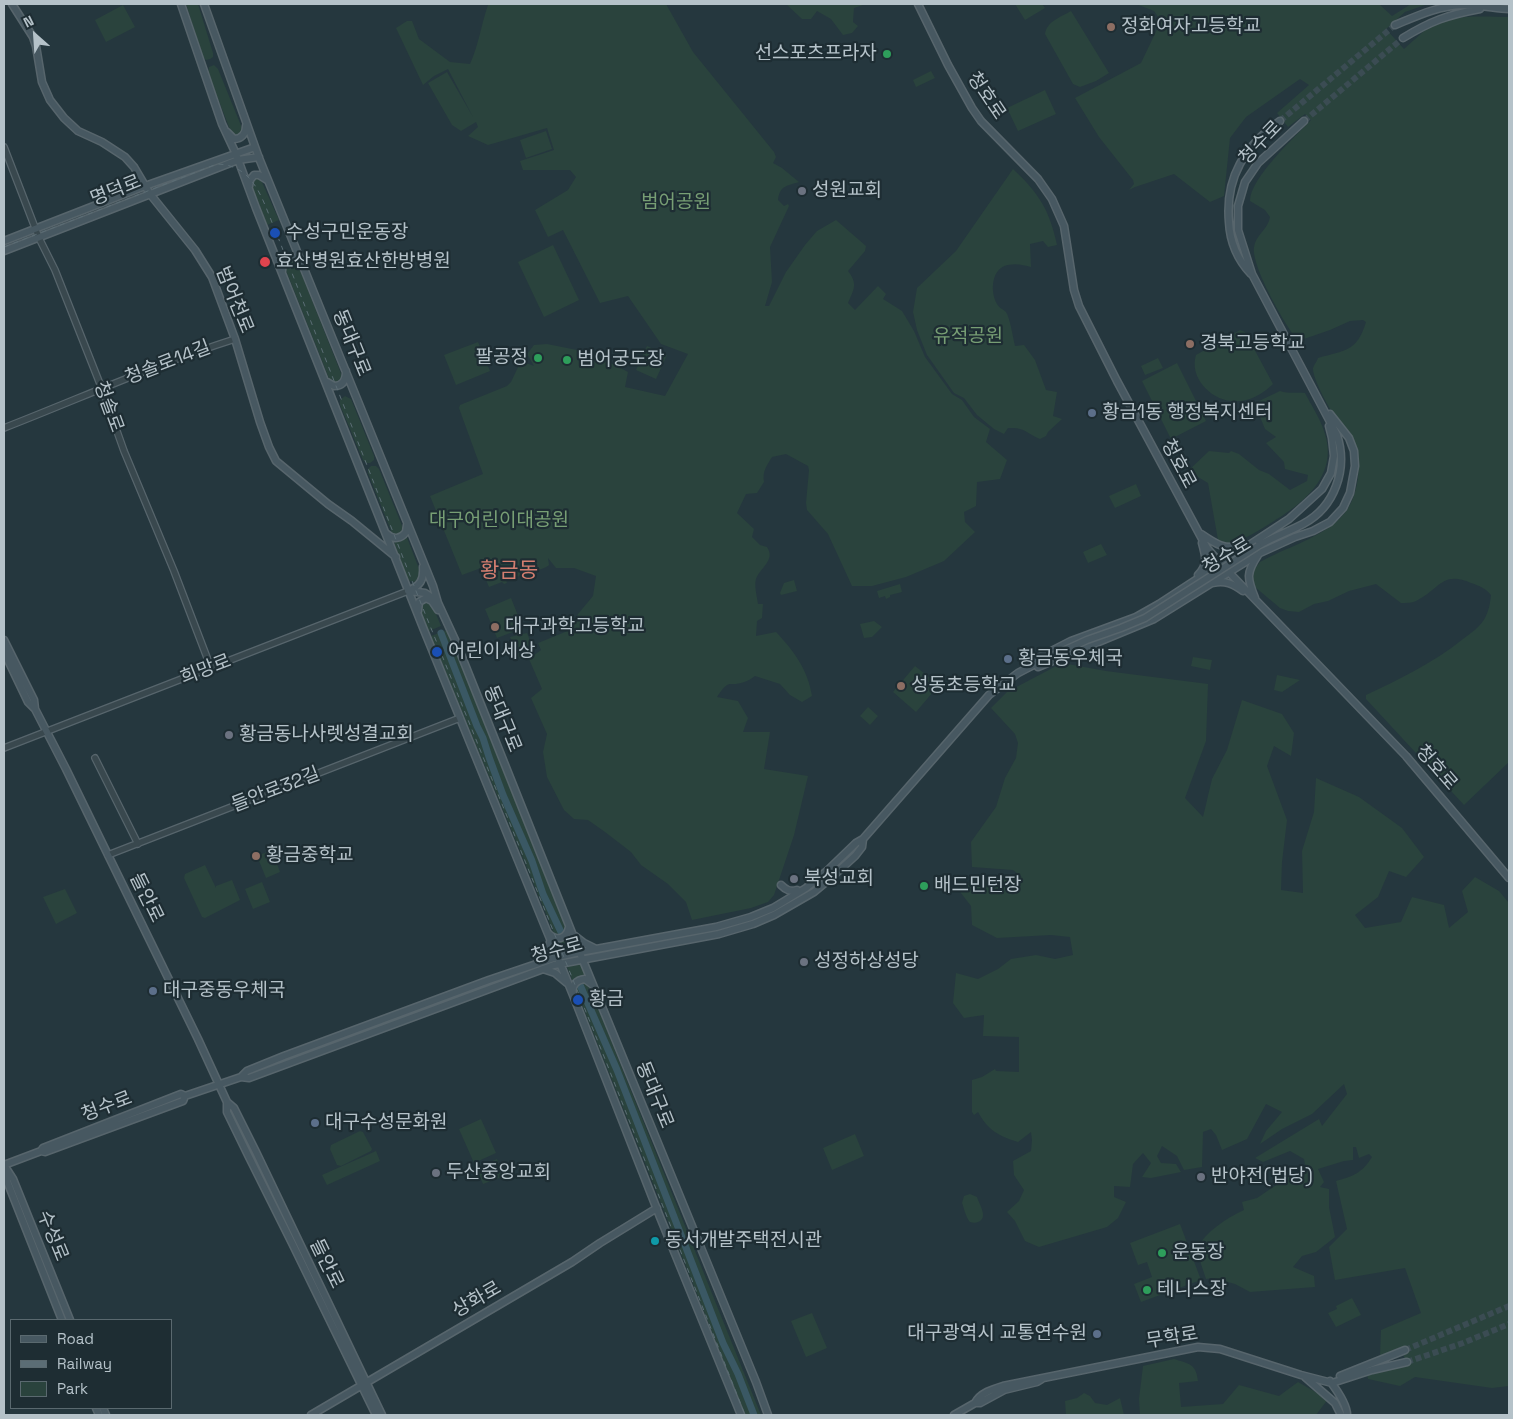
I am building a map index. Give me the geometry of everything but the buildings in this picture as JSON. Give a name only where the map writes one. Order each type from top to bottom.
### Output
[{"type":"main road","name":"범어천로","points":[[12,4],[33,37],[42,82],[50,100],[64,118],[77,130],[102,142],[125,157],[134,166],[150,194],[195,250],[212,277],[235,339],[260,422],[276,461],[396,557]]},
{"type":"main road","name":"동대구로","points":[[181,4],[223,128],[241,154],[250,193],[419,618],[547,930],[741,1415]]},
{"type":"main road","name":"동대구로","points":[[204,4],[259,158],[306,270],[437,596],[438,603],[768,1415]]},
{"type":"main road","name":"청호로","points":[[918,4],[948,65],[976,114],[1038,179],[1052,198],[1064,226],[1074,290],[1079,306],[1117,382],[1197,530],[1220,563],[1406,756],[1509,878]]},
{"type":"main road","points":[[1395,25],[1420,14],[1443,7],[1464,5],[1509,9]]},
{"type":"main road","points":[[1403,38],[1427,24],[1446,16],[1489,8]]},
{"type":"main road","name":"청수로","points":[[1252,274],[1242,264],[1230,234],[1229,196],[1232,181],[1246,154],[1263,133],[1280,121]]},
{"type":"main road","name":"청수로","points":[[1018,673],[1087,640],[1144,618],[1257,547],[1311,520],[1333,494],[1340,470],[1341,451],[1334,429],[1252,274],[1238,230],[1238,206],[1245,182],[1258,162],[1304,121]]},
{"type":"main road","points":[[223,128],[236,139],[244,134],[246,124]]},
{"type":"main road","points":[[241,154],[248,146],[250,134]]},
{"type":"main road","points":[[241,154],[255,147]]},
{"type":"main road","name":"명덕로","points":[[4,241],[145,186],[241,154]]},
{"type":"main road","name":"명덕로","points":[[4,251],[150,194],[241,154]]},
{"type":"main road","points":[[241,154],[258,164],[266,175]]},
{"type":"main road","points":[[250,158],[259,158]]},
{"type":"main road","points":[[250,193],[249,183],[254,175],[264,176],[269,182]]},
{"type":"main road","points":[[282,273],[282,263],[290,257],[298,259],[306,270]]},
{"type":"main road","points":[[325,379],[331,385],[339,385],[345,379],[346,370]]},
{"type":"main road","name":"청수로","points":[[4,1165],[41,1152],[43,1148],[181,1094],[186,1096],[219,1085],[241,1077],[247,1071],[284,1056],[559,960],[600,948],[716,927],[774,908],[806,888],[856,843],[863,839],[978,705],[1038,658],[1071,641],[1136,617],[1191,583],[1242,548],[1257,547],[1295,537],[1313,531],[1330,522],[1343,508],[1350,493],[1355,466],[1354,452],[1349,438],[1322,404]]},
{"type":"main road","name":"청수로","points":[[1018,673],[1034,669],[1154,620],[1248,560],[1257,547],[1322,489],[1331,473],[1334,456],[1332,438],[1322,404]]},
{"type":"main road","points":[[371,537],[380,536],[386,532],[394,538],[402,536],[407,529],[405,520]]},
{"type":"main road","points":[[1197,530],[1217,545],[1224,547],[1257,547],[1248,576],[1256,602]]},
{"type":"main road","points":[[1191,583],[1204,570],[1206,564],[1206,558],[1197,530]]},
{"type":"main road","points":[[1242,548],[1239,552],[1239,557],[1248,560]]},
{"type":"main road","points":[[408,590],[419,585],[422,580],[422,562]]},
{"type":"main road","points":[[1197,592],[1221,581],[1230,583],[1256,602]]},
{"type":"main road","points":[[1191,583],[1198,585],[1197,592]]},
{"type":"main road","points":[[408,590],[425,592],[438,603]]},
{"type":"main road","points":[[419,618],[417,604],[427,598],[433,602],[447,622]]},
{"type":"main road","name":"들안로","points":[[4,640],[34,700],[35,709]]},
{"type":"main road","name":"들안로","points":[[4,652],[28,702],[35,709],[47,731],[198,1038],[248,1155],[364,1385],[382,1415]]},
{"type":"main road","name":"청수로","points":[[581,955],[595,957],[719,934],[753,924],[774,915],[814,892],[862,847],[863,839]]},
{"type":"main road","points":[[780,885],[785,890],[791,892],[806,888]]},
{"type":"main road","points":[[547,930],[552,937],[561,938],[568,932],[568,923]]},
{"type":"main road","points":[[572,933],[588,946],[600,948]]},
{"type":"main road","points":[[550,941],[546,957],[540,967],[558,975],[569,987]]},
{"type":"main road","points":[[588,974],[589,964],[595,957]]},
{"type":"main road","points":[[573,995],[573,987],[581,980],[588,980],[594,986]]},
{"type":"main road","name":"수성로","points":[[4,1165],[7,1181],[62,1319]]},
{"type":"main road","name":"수성로","points":[[4,1165],[13,1179],[70,1319]]},
{"type":"main road","name":"상화로","points":[[311,1415],[572,1262],[657,1208]]},
{"type":"main road","name":"무학로","points":[[954,1415],[1004,1390],[1042,1379],[1198,1347],[1220,1349],[1303,1376],[1330,1381],[1405,1350]]},
{"type":"main road","points":[[1347,1415],[1330,1381],[1407,1362]]},
{"type":"main road","name":"무학로","points":[[1303,1376],[1335,1402],[1341,1415]]},
{"type":"main road","name":"들안로","points":[[364,1385],[376,1415]]},
{"type":"street","name":"청솔로","points":[[4,147],[39,238],[54,270],[102,389],[124,452],[180,586],[211,668]]},
{"type":"street","name":"청솔로14길","points":[[4,428],[195,352],[235,339]]},
{"type":"street","name":"희망로","points":[[4,748],[408,590]]},
{"type":"street","name":"들안로32길","points":[[108,855],[460,718]]},
{"type":"street","points":[[95,758],[138,844]]},
{"type":"green space","points":[[186,4],[198,4],[213,53],[213,57],[210,59],[206,60],[203,57]]},
{"type":"green space","name":"범어공원","points":[[486,4],[666,4],[693,52],[774,152],[776,157],[773,163],[799,182],[788,185],[780,191],[778,200],[784,206],[788,204],[789,206],[770,247],[772,282],[765,306],[769,306],[786,272],[805,245],[817,231],[836,220],[866,246],[865,251],[848,271],[853,280],[854,287],[848,303],[855,310],[878,286],[886,294],[883,299],[902,311],[914,331],[925,357],[952,394],[962,400],[974,417],[990,429],[986,442],[1007,460],[1000,479],[977,482],[976,506],[964,512],[965,522],[975,532],[944,561],[906,577],[872,586],[852,586],[828,534],[807,510],[808,466],[786,454],[772,457],[764,472],[764,482],[757,493],[746,494],[737,513],[754,529],[752,537],[760,545],[767,547],[770,556],[755,582],[758,604],[763,604],[762,618],[757,621],[756,636],[776,632],[789,646],[804,669],[812,696],[802,702],[790,695],[780,684],[755,676],[739,684],[727,685],[717,697],[738,701],[748,718],[743,732],[770,732],[764,769],[808,776],[794,835],[774,895],[768,902],[751,908],[692,920],[686,902],[668,884],[641,865],[631,852],[588,820],[574,819],[564,810],[547,777],[543,752],[547,734],[531,698],[542,689],[529,659],[541,650],[538,643],[570,630],[578,614],[593,596],[596,576],[574,568],[556,568],[548,558],[549,565],[546,567],[506,580],[507,583],[504,584],[502,582],[489,587],[481,568],[462,575],[430,496],[483,474],[459,408],[460,405],[507,386],[511,382],[521,361],[534,366],[527,354],[534,345],[547,344],[592,353],[628,372],[625,387],[665,396],[688,354],[661,344],[628,296],[600,303],[563,230],[548,237],[535,210],[568,190],[576,177],[570,170],[523,170],[520,161],[554,150],[547,128],[488,145],[468,136],[478,127],[476,122],[461,131],[452,125],[428,83],[447,72],[473,117],[448,69],[434,76],[423,85],[396,28],[407,21],[412,21],[419,39],[450,62],[470,64],[488,5]]},
{"type":"green space","points":[[786,4],[866,4],[854,8],[853,22],[858,26],[852,33],[843,35],[831,19],[817,11],[811,19],[802,19]]},
{"type":"green space","points":[[1015,4],[1042,4],[1045,8],[1025,20]]},
{"type":"green space","points":[[1136,4],[1379,4],[1392,16],[1411,4],[1428,4],[1405,12],[1386,29],[1404,49],[1428,28],[1446,20],[1467,17],[1509,17],[1509,762],[1464,805],[1366,699],[1366,695],[1428,663],[1452,648],[1475,630],[1483,621],[1490,604],[1491,595],[1477,585],[1453,579],[1441,583],[1416,601],[1401,603],[1376,584],[1349,591],[1328,601],[1314,604],[1299,612],[1280,608],[1255,587],[1252,579],[1253,571],[1260,562],[1310,539],[1337,521],[1351,503],[1358,480],[1359,467],[1355,443],[1350,433],[1335,416],[1325,400],[1315,378],[1313,368],[1318,358],[1343,351],[1354,344],[1366,322],[1363,320],[1350,321],[1298,341],[1270,295],[1254,256],[1255,243],[1270,217],[1265,210],[1250,201],[1252,192],[1257,181],[1274,158],[1311,120],[1305,114],[1288,127],[1277,113],[1309,85],[1300,79],[1246,117],[1230,138],[1224,196],[1210,202],[1174,174],[1129,190],[1134,184],[1133,180],[1099,137],[1075,98],[1141,63],[1161,21],[1154,11]]},
{"type":"green space","points":[[123,5],[135,27],[106,42],[95,20]]},
{"type":"green space","points":[[1071,11],[1109,73],[1096,81],[1080,87],[1073,84],[1045,34],[1051,23]]},
{"type":"green space","points":[[214,65],[218,69],[242,128],[238,134],[231,132],[208,73],[209,67]]},
{"type":"green space","points":[[931,71],[935,78],[916,87],[913,80]]},
{"type":"green space","points":[[1045,90],[1056,114],[1018,131],[1007,108]]},
{"type":"green space","points":[[546,131],[552,149],[526,158],[520,140]]},
{"type":"green space","name":"유적공원","points":[[1013,169],[1030,186],[1042,203],[1051,222],[1057,245],[1048,247],[1043,241],[1030,244],[1031,267],[1014,264],[1002,267],[995,275],[993,287],[997,304],[1006,312],[1015,346],[1024,345],[1035,360],[1046,390],[1057,392],[1053,416],[1062,419],[1046,436],[1040,439],[1018,428],[1008,428],[1004,434],[994,429],[977,415],[964,398],[954,393],[927,355],[917,330],[913,312],[917,288],[956,251]]},
{"type":"green space","points":[[255,177],[261,180],[279,220],[267,225],[251,184]]},
{"type":"green space","points":[[553,245],[579,300],[544,317],[518,262]]},
{"type":"green space","points":[[290,260],[298,265],[342,376],[338,384],[330,381],[285,268],[286,263]]},
{"type":"green space","points":[[1240,330],[1245,332],[1273,384],[1264,392],[1254,397],[1243,401],[1231,401],[1216,396],[1203,386],[1198,379],[1196,371],[1196,355]]},
{"type":"green space","points":[[478,342],[490,371],[456,385],[444,355]]},
{"type":"green space","points":[[647,346],[667,355],[656,379],[636,370]]},
{"type":"green space","points":[[1158,358],[1163,368],[1145,375],[1141,366]]},
{"type":"green space","points":[[1177,363],[1206,421],[1171,439],[1142,381]]},
{"type":"green space","points":[[1280,391],[1305,393],[1318,416],[1328,446],[1327,460],[1323,473],[1308,495],[1286,513],[1251,535],[1226,544],[1218,540],[1208,483],[1188,471],[1209,451],[1229,453],[1231,451],[1239,454],[1259,470],[1269,474],[1290,490],[1307,481],[1308,475],[1285,469],[1284,462],[1266,443],[1276,437],[1265,429],[1256,407],[1242,416],[1244,411]]},
{"type":"green space","points":[[345,396],[351,399],[374,456],[374,460],[370,463],[366,463],[363,460],[340,405],[340,400]]},
{"type":"green space","points":[[371,466],[376,466],[379,469],[403,528],[403,531],[397,536],[392,533],[368,473],[368,469]]},
{"type":"green space","points":[[1136,484],[1141,496],[1115,508],[1109,496]]},
{"type":"green space","points":[[406,535],[421,574],[421,577],[414,582],[407,580],[393,539],[401,540]]},
{"type":"green space","points":[[1101,544],[1107,555],[1088,563],[1083,552]]},
{"type":"green space","points":[[794,580],[797,591],[781,595],[784,583]]},
{"type":"green space","points":[[900,584],[902,592],[890,595],[886,599],[885,596],[879,598],[877,591]]},
{"type":"green space","points":[[511,598],[523,628],[497,638],[485,609]]},
{"type":"green space","points":[[421,601],[431,602],[441,626],[429,631],[418,607]]},
{"type":"green space","points":[[874,621],[882,627],[872,637],[864,638],[860,624]]},
{"type":"green space","points":[[447,630],[761,1415],[745,1415],[544,909],[431,636]]},
{"type":"green space","points":[[527,633],[534,651],[519,658],[510,637]]},
{"type":"green space","points":[[1193,657],[1212,660],[1210,670],[1191,666]]},
{"type":"green space","points":[[1062,663],[1106,671],[1208,684],[1206,741],[1185,798],[1203,817],[1212,779],[1227,750],[1242,700],[1282,714],[1294,733],[1291,756],[1274,746],[1267,766],[1287,820],[1281,890],[1303,893],[1302,851],[1314,812],[1316,778],[1359,797],[1402,828],[1424,857],[1406,877],[1389,871],[1378,897],[1355,915],[1365,928],[1401,922],[1412,897],[1444,905],[1449,928],[1468,912],[1462,891],[1475,877],[1499,891],[1509,903],[1509,1386],[1492,1388],[1415,1377],[1400,1386],[1368,1379],[1367,1374],[1407,1366],[1401,1347],[1380,1356],[1381,1330],[1421,1313],[1405,1268],[1335,1280],[1329,1247],[1347,1229],[1336,1181],[1357,1173],[1365,1167],[1372,1157],[1369,1154],[1359,1158],[1356,1147],[1353,1147],[1353,1160],[1318,1169],[1324,1182],[1320,1187],[1329,1189],[1329,1207],[1335,1237],[1316,1252],[1302,1256],[1293,1267],[1314,1276],[1315,1287],[1250,1292],[1235,1284],[1213,1278],[1206,1279],[1196,1249],[1205,1237],[1230,1217],[1244,1210],[1242,1202],[1257,1198],[1291,1175],[1306,1170],[1304,1159],[1290,1151],[1263,1162],[1255,1158],[1319,1119],[1322,1126],[1347,1094],[1344,1084],[1312,1114],[1282,1129],[1260,1144],[1266,1131],[1282,1112],[1266,1104],[1247,1139],[1222,1150],[1216,1135],[1211,1129],[1203,1132],[1202,1167],[1184,1170],[1177,1156],[1162,1146],[1157,1156],[1161,1163],[1176,1164],[1181,1172],[1151,1178],[1142,1177],[1151,1163],[1143,1153],[1133,1164],[1130,1187],[1114,1186],[1114,1197],[1126,1202],[1118,1218],[1107,1227],[1039,1247],[1025,1241],[1015,1221],[1007,1212],[1019,1201],[1024,1190],[1014,1175],[1013,1161],[1031,1151],[1031,1132],[1018,1142],[994,1132],[978,1112],[974,1115],[972,1112],[972,1080],[982,1077],[995,1069],[996,1071],[1019,1072],[1019,1037],[983,1036],[984,1015],[964,1018],[953,1003],[956,973],[978,979],[998,969],[1011,959],[1036,955],[1055,959],[1073,955],[1070,937],[1051,935],[997,938],[972,925],[971,906],[957,888],[968,883],[1007,877],[1022,877],[1013,870],[972,867],[971,842],[996,807],[1005,778],[1016,758],[1018,743],[1015,734],[991,708],[1007,692]]},
{"type":"green space","points":[[915,666],[939,685],[916,712],[893,692]]},
{"type":"green space","points":[[1277,675],[1300,680],[1282,692],[1274,690]]},
{"type":"green space","points":[[868,707],[878,716],[870,725],[860,716]]},
{"type":"green space","points":[[272,850],[280,872],[266,878],[257,856]]},
{"type":"green space","points":[[205,865],[216,888],[216,886],[232,880],[240,900],[205,918],[202,917],[184,878],[185,874]]},
{"type":"green space","points":[[262,882],[270,902],[253,909],[245,889]]},
{"type":"green space","points":[[65,889],[77,913],[56,924],[43,897]]},
{"type":"green space","points":[[481,1119],[496,1153],[474,1163],[459,1129]]},
{"type":"green space","points":[[360,1131],[363,1132],[372,1149],[371,1151],[341,1166],[337,1165],[330,1149],[331,1145]]},
{"type":"green space","points":[[855,1134],[864,1156],[832,1170],[823,1148]]},
{"type":"green space","points":[[376,1151],[380,1161],[327,1185],[322,1175]]},
{"type":"green space","points":[[497,1159],[504,1176],[483,1184],[476,1168]]},
{"type":"green space","points":[[970,1194],[977,1197],[983,1214],[981,1220],[976,1223],[970,1222],[962,1203],[964,1196]]},
{"type":"green space","name":"운동장","points":[[1180,1224],[1201,1280],[1141,1302],[1134,1284],[1152,1277],[1147,1262],[1138,1265],[1130,1243]]},
{"type":"green space","points":[[1352,1298],[1361,1315],[1336,1327],[1328,1313],[1337,1309],[1336,1306]]},
{"type":"green space","points":[[812,1313],[827,1348],[806,1357],[791,1321]]},
{"type":"green space","points":[[1174,1359],[1191,1365],[1196,1371],[1198,1381],[1179,1383],[1181,1407],[1223,1404],[1239,1385],[1279,1396],[1298,1382],[1328,1399],[1316,1415],[1140,1415],[1139,1399],[1143,1366]]},
{"type":"green space","points":[[1084,1393],[1090,1396],[1095,1403],[1107,1405],[1120,1398],[1124,1415],[1066,1415],[1065,1401],[1077,1398]]},
{"type":"waterway","points":[[441,633],[483,738],[503,795],[532,861],[543,894],[561,932]]},
{"type":"waterway","points":[[580,985],[617,1070],[723,1343],[738,1374],[754,1415]]},
{"type":"tunnel","points":[[1280,121],[1395,25]]},
{"type":"tunnel","points":[[1304,121],[1403,38]]},
{"type":"tunnel","points":[[1405,1350],[1509,1306]]},
{"type":"tunnel","points":[[1407,1362],[1463,1343],[1509,1324]]},
{"type":"railway","points":[[4,247],[217,164],[230,166],[241,171],[256,188],[276,232],[418,596],[605,1059],[745,1415]]},
{"type":"place","name":"정화여자고등학교","points":[[1111,27]]},
{"type":"place","name":"선스포츠프라자","points":[[887,54]]},
{"type":"place","name":"성원교회","points":[[802,191]]},
{"type":"place","name":"수성구민운동장","points":[[275,233]]},
{"type":"place","name":"효산병원효산한방병원","points":[[265,262]]},
{"type":"place","name":"경북고등학교","points":[[1190,344]]},
{"type":"place","name":"팔공정","points":[[538,358]]},
{"type":"place","name":"범어궁도장","points":[[567,360]]},
{"type":"place","name":"황금1동 행정복지센터","points":[[1092,413]]},
{"type":"place","name":"대구과학고등학교","points":[[495,627]]},
{"type":"place","name":"어린이세상","points":[[437,652]]},
{"type":"place","name":"황금동우체국","points":[[1008,659]]},
{"type":"place","name":"성동초등학교","points":[[901,686]]},
{"type":"place","name":"황금동나사렛성결교회","points":[[229,735]]},
{"type":"place","name":"황금중학교","points":[[256,856]]},
{"type":"place","name":"북성교회","points":[[794,879]]},
{"type":"place","name":"배드민턴장","points":[[924,886]]},
{"type":"place","name":"성정하상성당","points":[[804,962]]},
{"type":"place","name":"대구중동우체국","points":[[153,991]]},
{"type":"place","name":"황금","points":[[578,1000]]},
{"type":"place","name":"대구수성문화원","points":[[315,1123]]},
{"type":"place","name":"두산중앙교회","points":[[436,1173]]},
{"type":"place","name":"반야전(법당)","points":[[1201,1177]]},
{"type":"place","name":"동서개발주택전시관","points":[[655,1241]]},
{"type":"place","name":"운동장","points":[[1162,1253]]},
{"type":"place","name":"테니스장","points":[[1147,1290]]},
{"type":"place","name":"대구광역시 교통연수원","points":[[1097,1334]]},
{"type":"district","name":"황금동","points":[[509,571]]},
{"type":"park label","name":"대구어린이대공원","points":[[499,521]]}]
